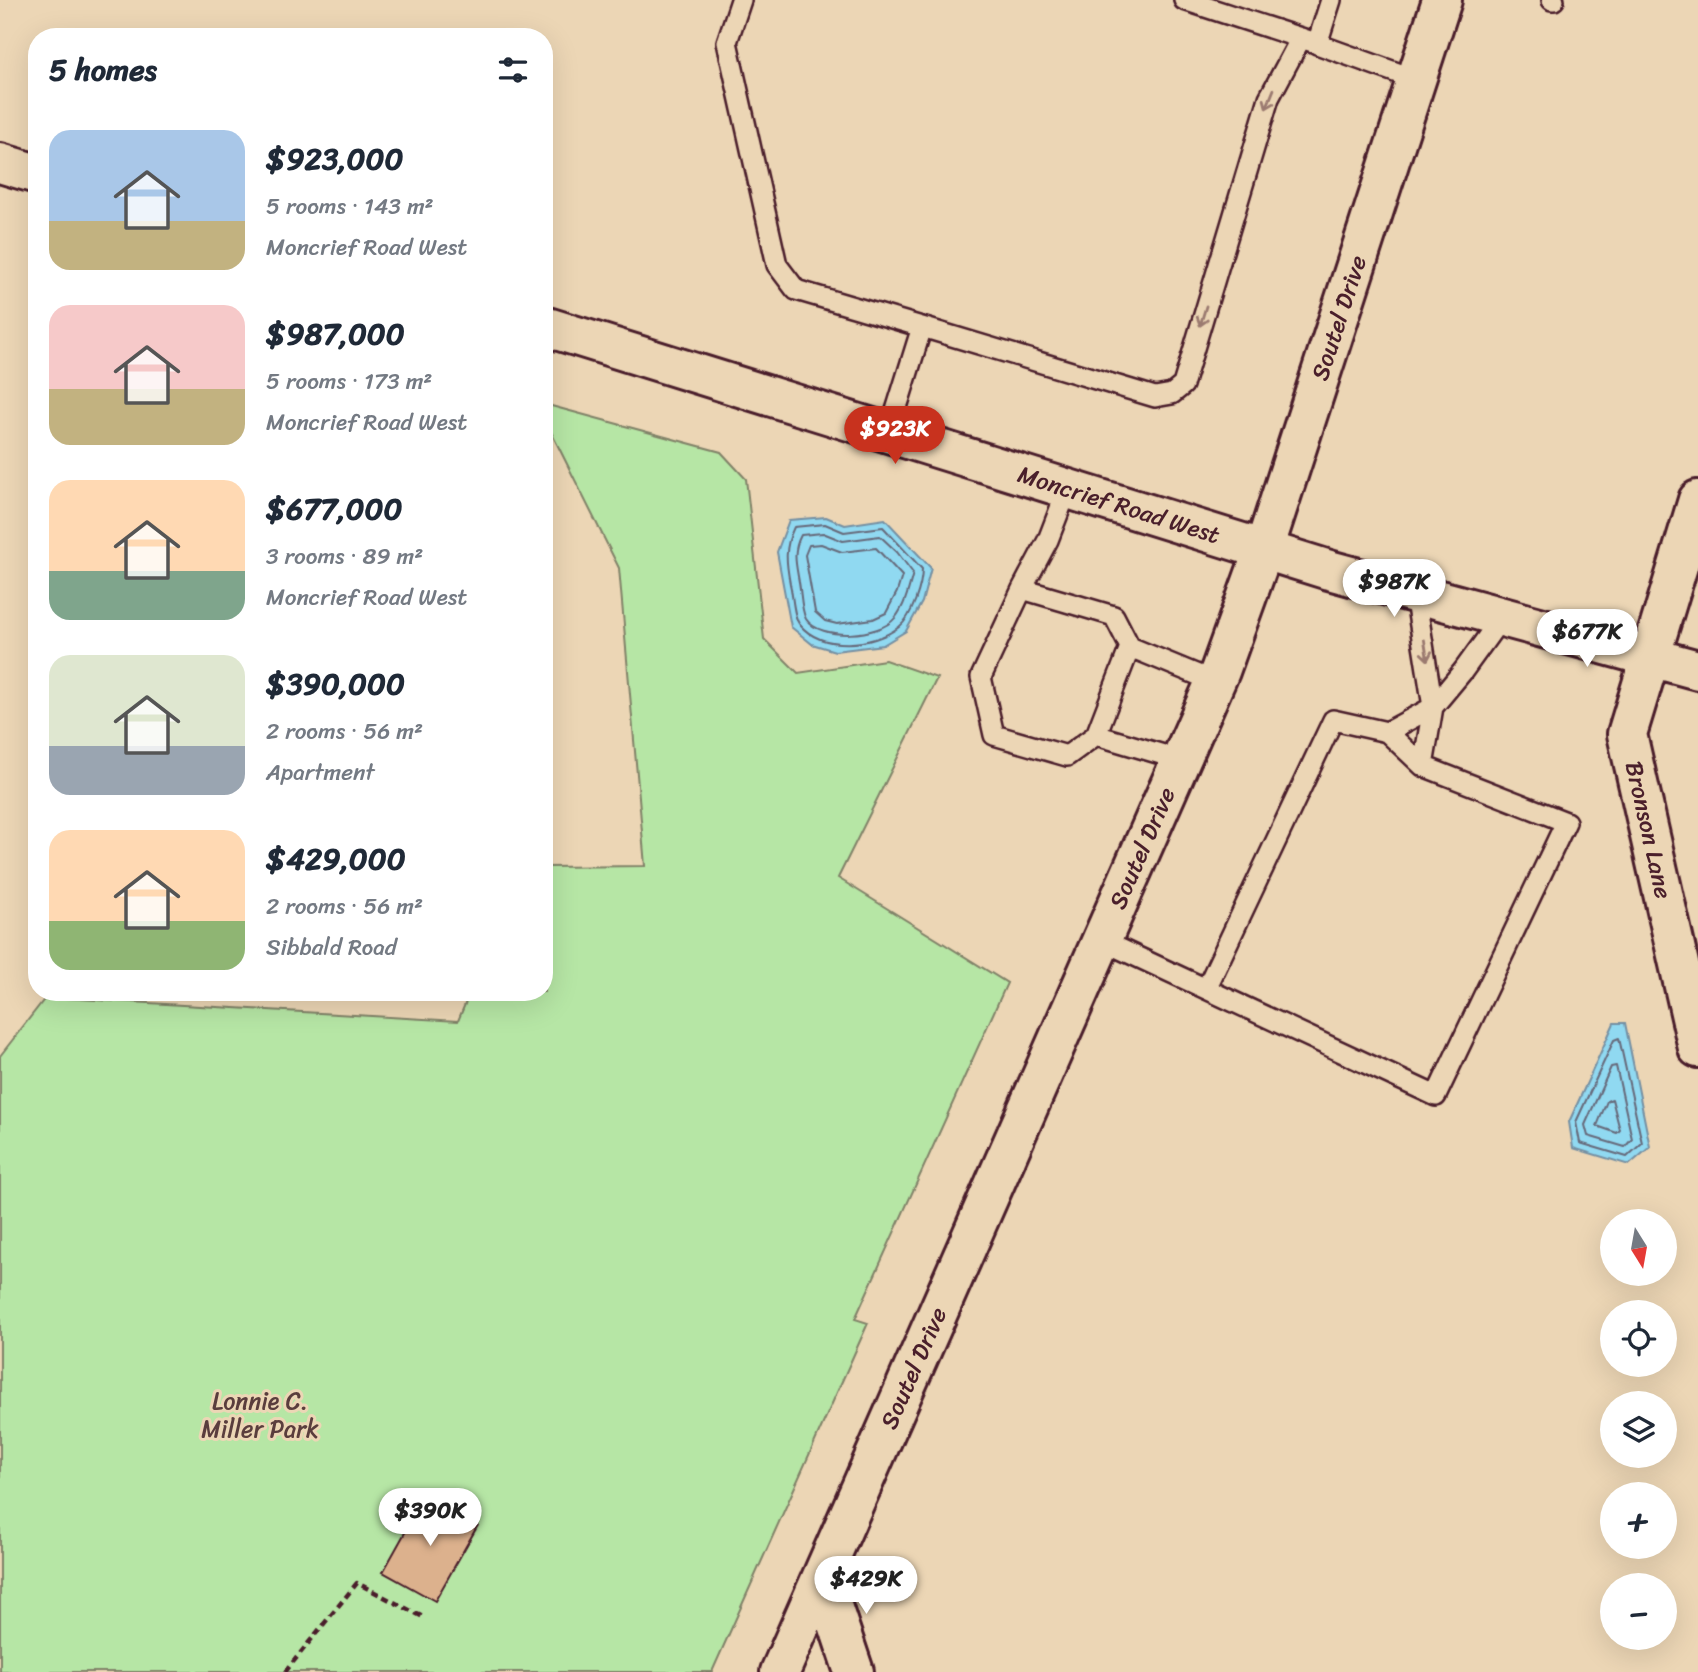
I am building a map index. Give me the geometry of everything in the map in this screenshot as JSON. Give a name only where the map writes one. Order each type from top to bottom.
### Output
[{"type":"main road","name":"Soutel Drive","points":[[780,1672],[1215,682],[1264,549],[1442,0]]},
{"type":"main road","points":[[0,163],[28,171]]},
{"type":"main road","name":"Moncrief Road West","points":[[553,329],[1415,594],[1698,670]]},
{"type":"main road","name":"Bronson Lane","points":[[1698,500],[1627,734],[1698,1048]]},
{"type":"main road","points":[[823,1579],[854,1672]]},
{"type":"lane","points":[[741,0],[727,42],[777,265],[796,290],[1154,397],[1171,394],[1182,385],[1269,98],[1309,41],[1331,0]]},
{"type":"lane","points":[[1184,0],[1417,80]]},
{"type":"lane","points":[[889,433],[922,327]]},
{"type":"lane","points":[[1068,488],[1048,540],[981,677],[994,735],[1066,756],[1096,735],[1130,647]]},
{"type":"lane","points":[[1022,589],[1114,616],[1130,647],[1215,682]]},
{"type":"lane","points":[[1415,594],[1433,707],[1423,766]]},
{"type":"lane","points":[[1387,732],[1433,707],[1502,617]]},
{"type":"lane","points":[[1101,940],[1206,989],[1436,1096],[1566,822],[1423,766],[1387,732],[1333,720],[1206,989]]},
{"type":"lane","points":[[1096,735],[1181,760]]},
{"type":"path","points":[[285,1672],[357,1583],[425,1618]]},
{"type":"green space","name":"Lonnie C. Miller Park","points":[[553,406],[721,452],[746,479],[764,639],[798,673],[885,660],[937,678],[838,878],[1007,983],[855,1319],[868,1323],[712,1672],[0,1672],[0,1056],[43,1001],[115,1001],[458,1021],[466,1001],[553,1001],[553,867],[645,866],[619,568],[553,436]]},
{"type":"water","points":[[826,517],[845,525],[885,519],[931,568],[922,602],[906,631],[883,645],[835,651],[812,644],[791,627],[777,552],[789,520]]},
{"type":"water","points":[[1614,1023],[1625,1023],[1650,1147],[1629,1165],[1573,1148],[1569,1122]]},
{"type":"building","points":[[426,1495],[478,1525],[435,1601],[383,1572]]}]
